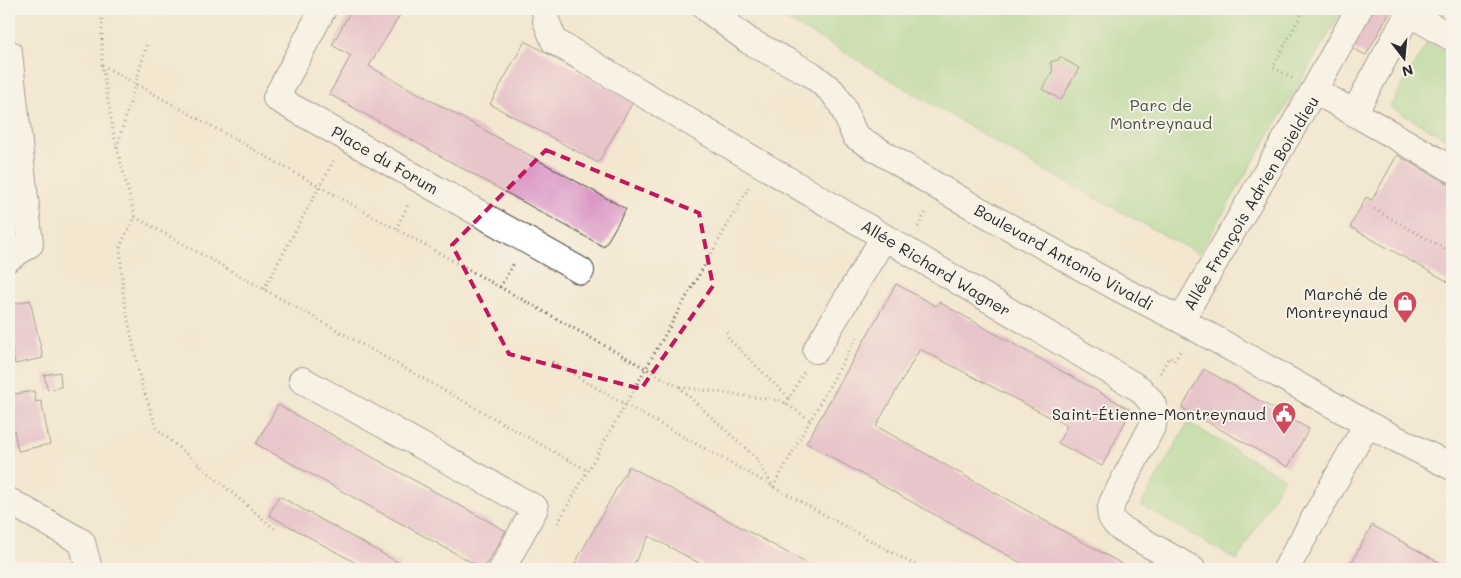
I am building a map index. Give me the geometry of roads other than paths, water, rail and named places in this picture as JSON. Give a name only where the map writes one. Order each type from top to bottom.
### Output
[{"type":"street","name":"Place du Forum","points":[[323,9],[276,98],[581,271]]},
{"type":"street","name":"Allée Richard Wagner","points":[[545,9],[546,20],[554,41],[1140,389],[1151,401],[1156,412],[1153,425],[1113,502],[1110,511],[1112,520],[1120,528],[1192,569]]},
{"type":"street","name":"Boulevard Antonio Vivaldi","points":[[706,9],[749,41],[811,74],[832,91],[842,105],[855,136],[940,188],[1118,288],[1188,324],[1367,424],[1452,468]]},
{"type":"street","points":[[1314,90],[1358,9]]},
{"type":"street","points":[[1354,112],[1410,11],[1452,38]]},
{"type":"street","points":[[9,52],[30,244],[9,258]]},
{"type":"street","name":"Allée François Adrien Boieldieu","points":[[1188,324],[1314,90],[1452,169]]},
{"type":"street","points":[[816,350],[894,244]]},
{"type":"street","points":[[302,380],[535,508],[502,569]]},
{"type":"street","points":[[1286,569],[1367,424]]},
{"type":"street","points":[[9,501],[82,542],[89,569]]},
{"type":"place","name":"Marché de Montreynaud","points":[[1405,324]]},
{"type":"place","name":"Saint-Étienne-Montreynaud","points":[[1284,435]]},
{"type":"park label","name":"Parc de Montreynaud","points":[[1161,114]]}]
